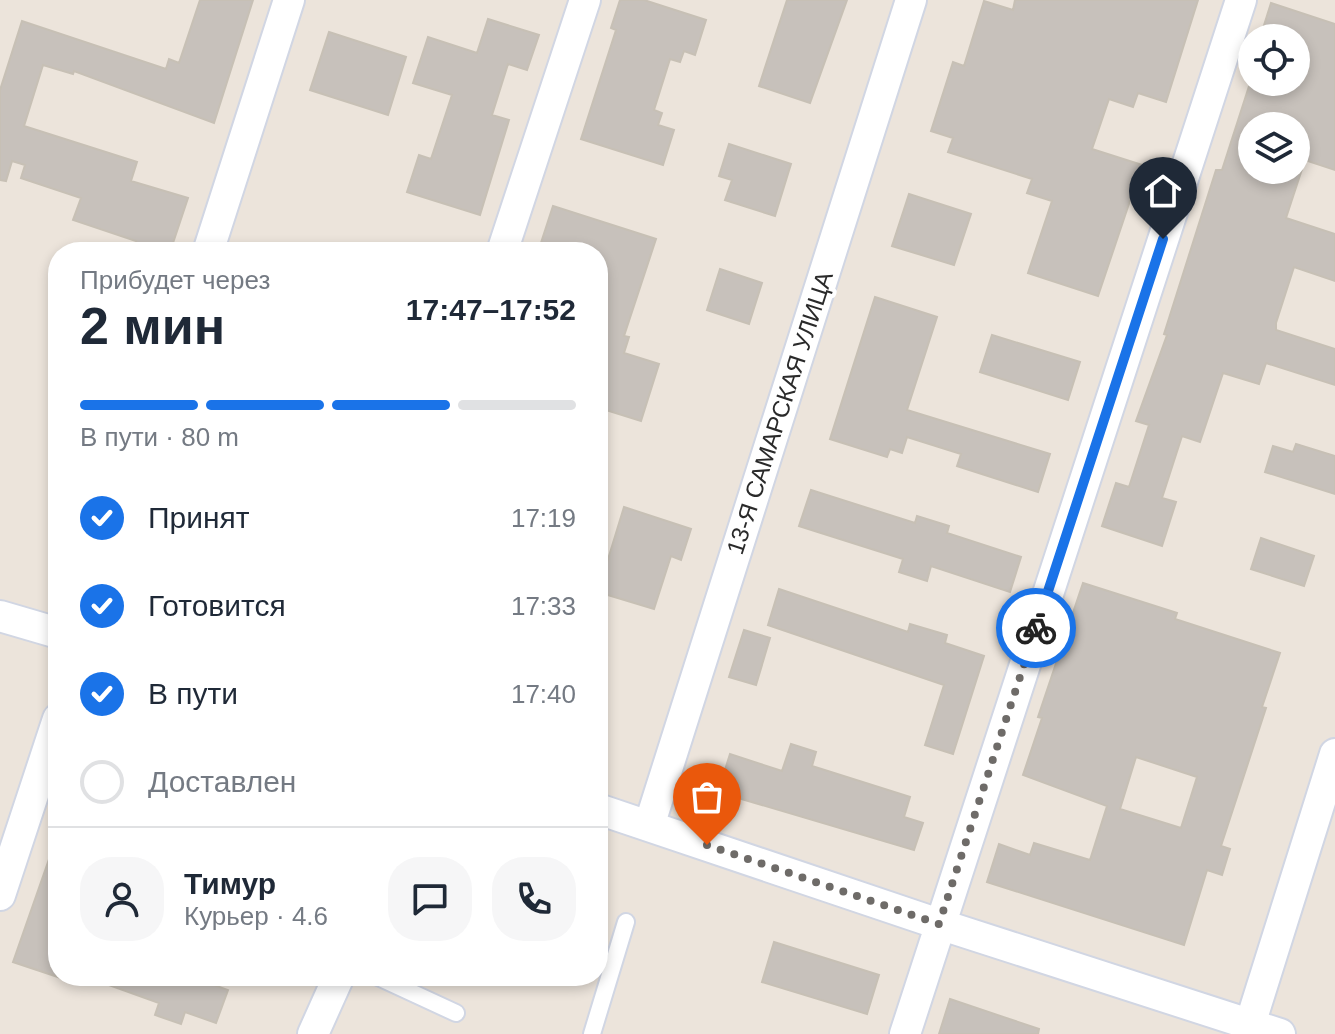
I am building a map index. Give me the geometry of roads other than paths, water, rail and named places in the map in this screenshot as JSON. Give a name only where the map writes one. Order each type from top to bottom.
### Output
[{"type":"street","points":[[211,242],[289,0]]},
{"type":"street","points":[[505,242],[585,0]]},
{"type":"street","name":"13-Я САМАРСКАЯ УЛИЦА","points":[[649,826],[911,0]]},
{"type":"street","points":[[905,1034],[1241,0]]},
{"type":"street","points":[[0,616],[48,630]]},
{"type":"street","points":[[0,895],[48,749]]},
{"type":"street","points":[[1247,1029],[1335,754]]},
{"type":"street","points":[[608,812],[1247,1029],[1280,1034]]},
{"type":"street","points":[[313,1034],[335,986]]},
{"type":"lane","points":[[608,981],[626,922]]},
{"type":"lane","points":[[398,986],[456,1013]]},
{"type":"lane","points":[[592,1034],[607,986]]}]
